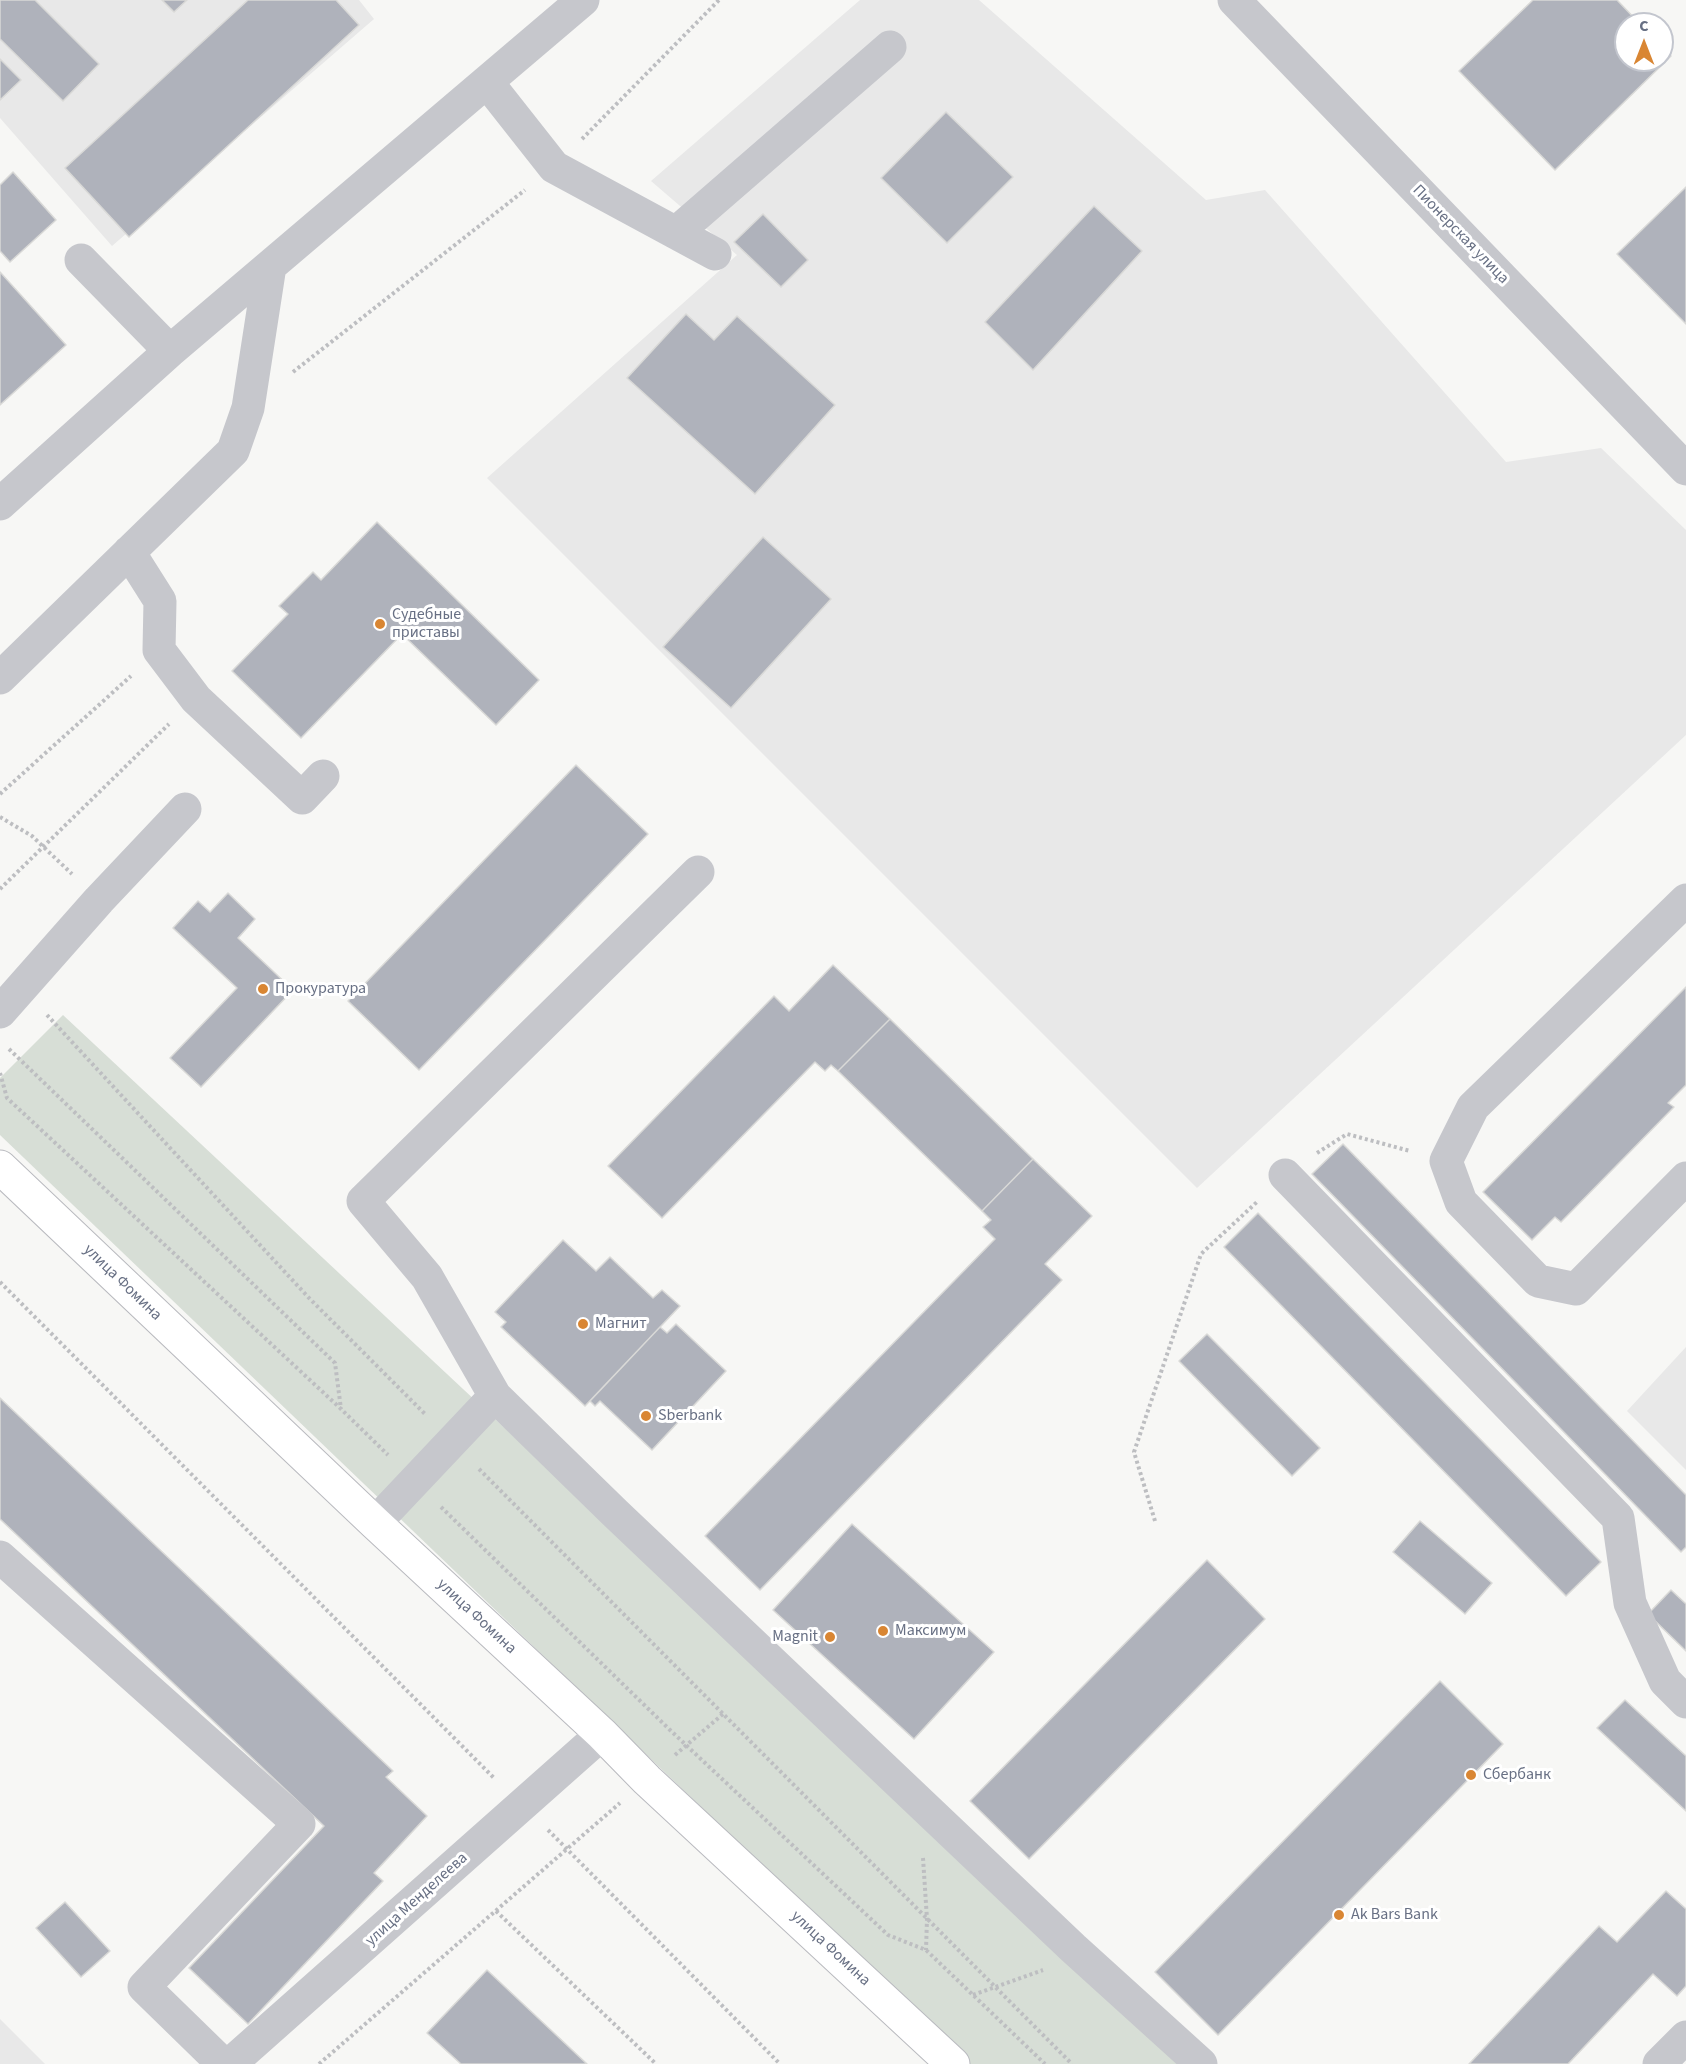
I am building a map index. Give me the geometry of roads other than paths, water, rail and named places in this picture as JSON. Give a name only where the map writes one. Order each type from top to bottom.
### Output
[{"type":"main road","name":"улица Фомина","points":[[0,1167],[375,1523],[602,1734],[647,1780],[953,2064]]},
{"type":"street","points":[[0,504],[170,351],[583,0]]},
{"type":"street","name":"Пионерская улица","points":[[1234,0],[1686,469]]},
{"type":"street","points":[[677,232],[890,48]]},
{"type":"street","points":[[487,82],[554,167],[715,254]]},
{"type":"street","points":[[81,260],[170,351]]},
{"type":"street","points":[[0,678],[233,451],[248,408],[270,266]]},
{"type":"street","points":[[129,552],[160,601],[159,650],[195,699],[302,798],[323,776]]},
{"type":"street","points":[[0,1012],[99,900],[185,809]]},
{"type":"street","points":[[698,872],[363,1201],[427,1277],[495,1396],[1073,1948],[1201,2064]]},
{"type":"street","points":[[1686,900],[1473,1107],[1446,1161],[1461,1202],[1538,1281],[1576,1289],[1686,1178]]},
{"type":"street","points":[[1285,1175],[1618,1518],[1630,1603],[1665,1681],[1686,1702]]},
{"type":"street","points":[[375,1523],[495,1396]]},
{"type":"street","points":[[0,1557],[299,1824],[144,1987],[224,2064]]},
{"type":"street","name":"улица Менделеева","points":[[230,2064],[602,1734]]},
{"type":"street","points":[[1659,2064],[1686,2037]]},
{"type":"place","name":"Судебные приставы","points":[[380,624]]},
{"type":"place","name":"Прокуратура","points":[[263,989]]},
{"type":"place","name":"Магнит","points":[[583,1324]]},
{"type":"place","name":"Sberbank","points":[[646,1416]]},
{"type":"place","name":"Максимум","points":[[883,1631]]},
{"type":"place","name":"Magnit","points":[[830,1637]]},
{"type":"place","name":"Сбербанк","points":[[1471,1775]]},
{"type":"place","name":"Ak Bars Bank","points":[[1339,1915]]}]
